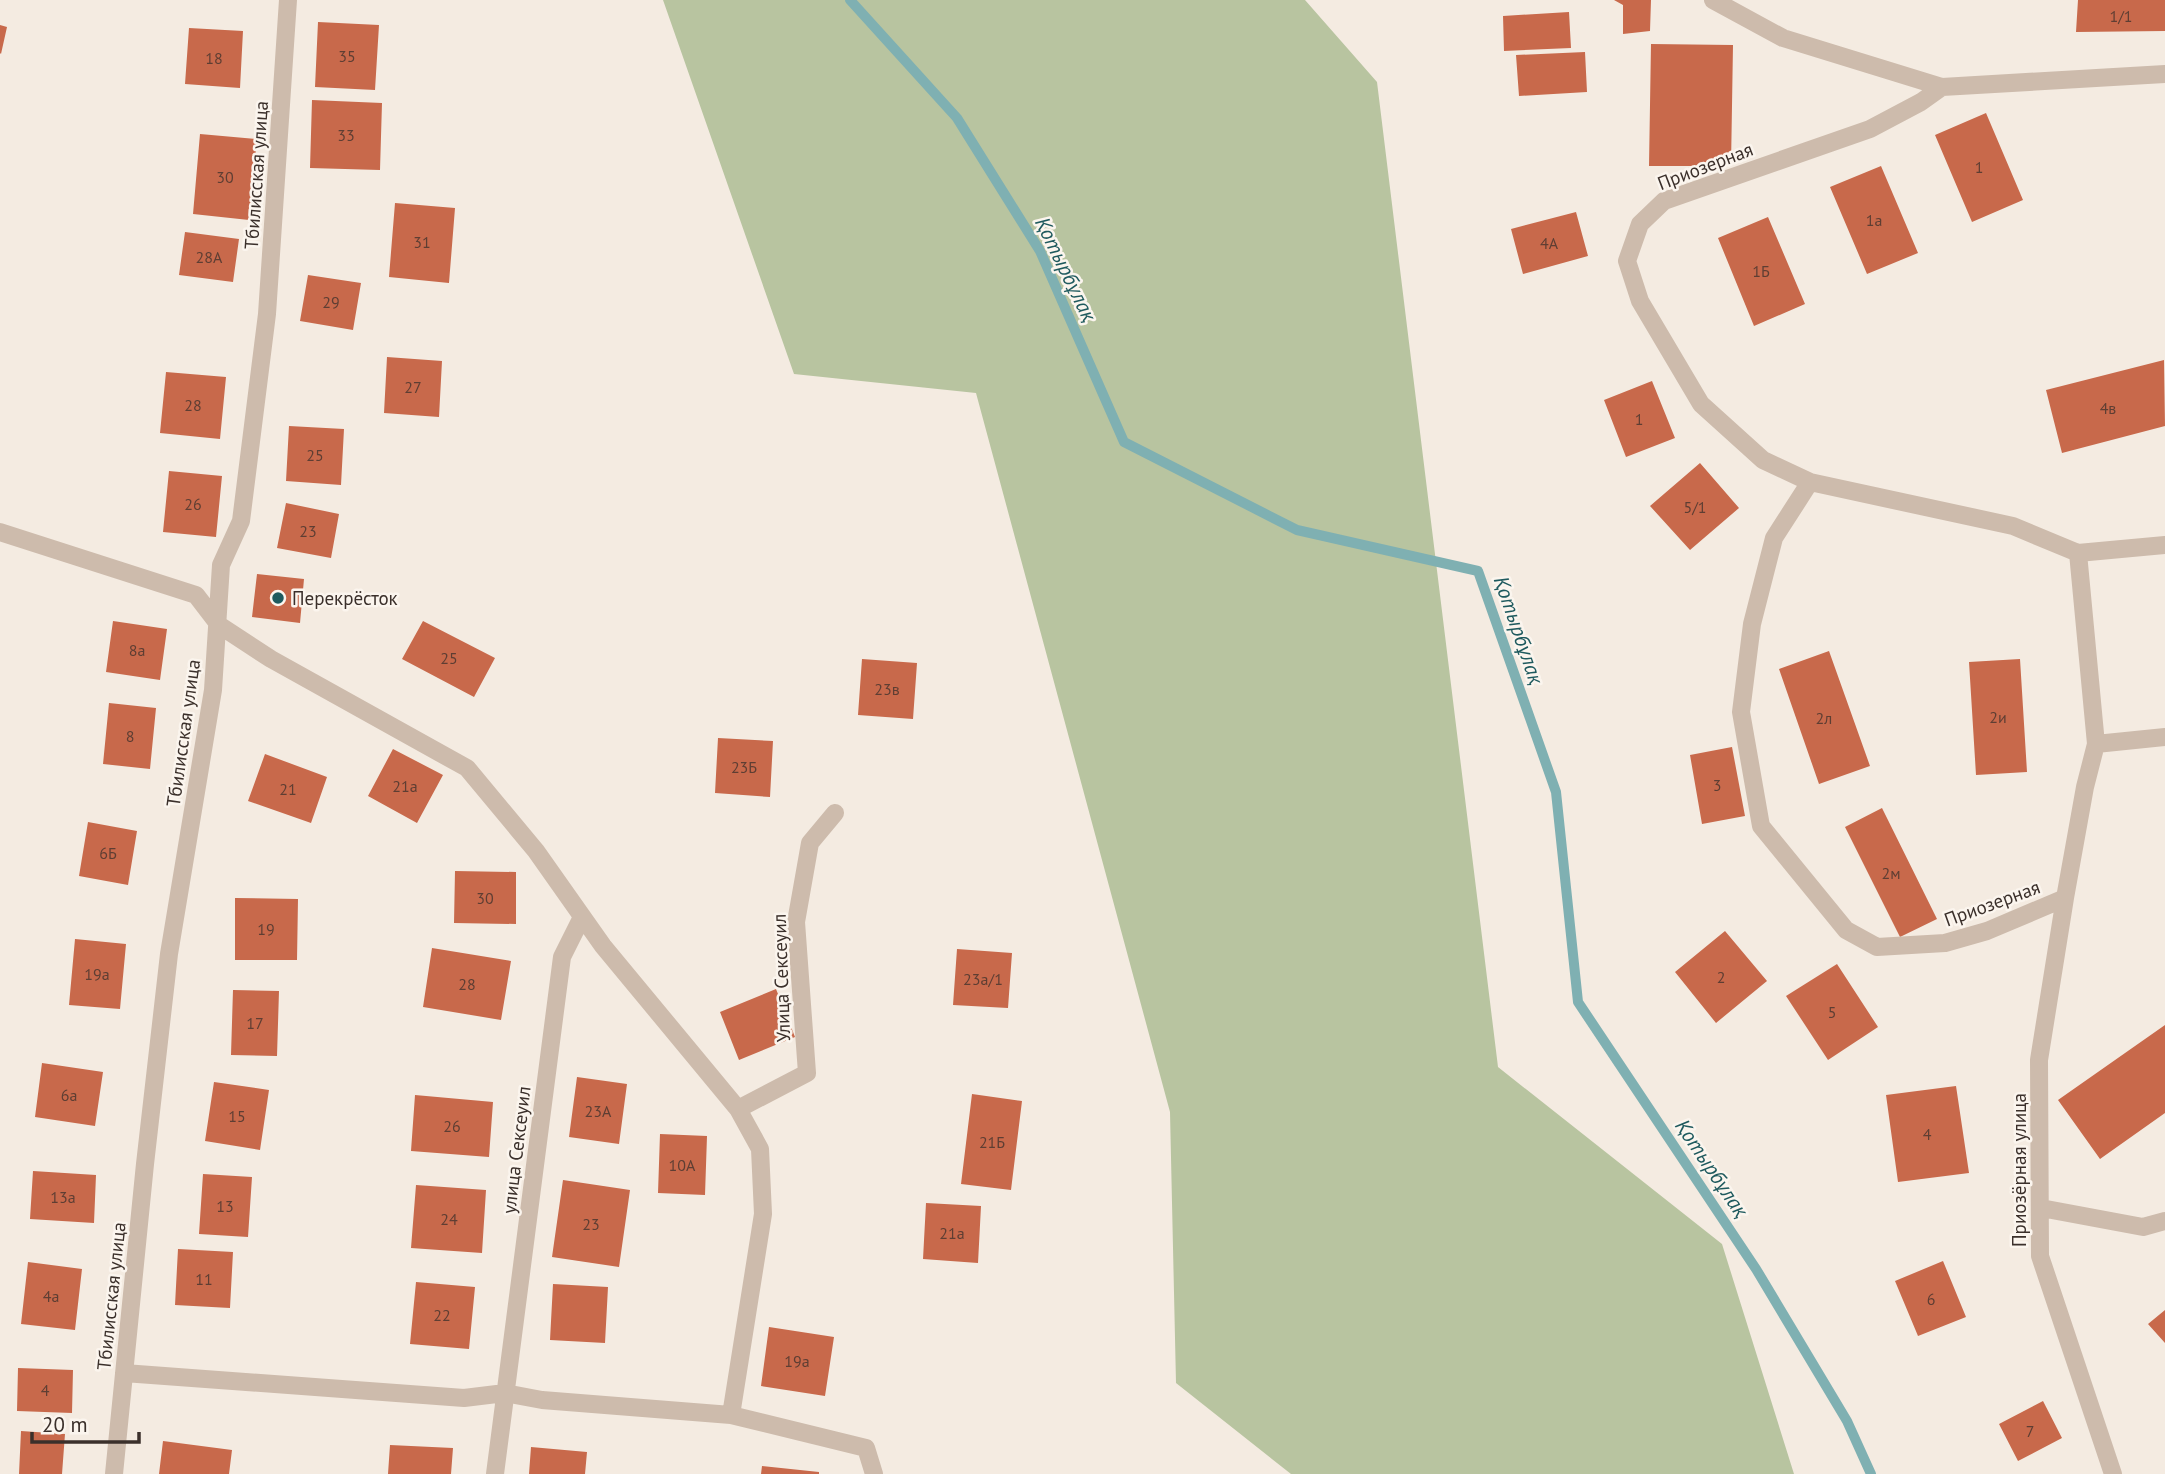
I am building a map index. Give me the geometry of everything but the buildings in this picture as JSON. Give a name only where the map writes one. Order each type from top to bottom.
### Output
[{"type":"street","name":"Тбилисская улица","points":[[114,1474],[169,954],[213,691],[221,565],[241,521],[267,314],[288,0]]},
{"type":"street","points":[[1713,0],[1783,38],[1942,87],[2165,74]]},
{"type":"street","name":"Приозерная","points":[[1810,482],[1774,538],[1752,624],[1741,712],[1761,826],[1846,930],[1877,947],[1945,943],[1987,931],[2065,898],[2085,787],[2096,744],[2078,553],[2013,526],[1810,482],[1763,460],[1701,404],[1640,301],[1627,261],[1640,224],[1664,201],[1870,129],[1921,102],[1942,87]]},
{"type":"street","points":[[0,532],[196,595],[219,625],[271,659],[467,768],[536,851],[603,946],[738,1109],[760,1149],[763,1213],[731,1415]]},
{"type":"street","points":[[2078,553],[2165,545]]},
{"type":"street","points":[[2096,744],[2165,737]]},
{"type":"street","name":"Улица Сексеуил","points":[[738,1109],[807,1073],[796,922],[810,843],[835,813]]},
{"type":"street","name":"Приозёрная улица","points":[[2065,898],[2039,1060],[2040,1256],[2113,1474]]},
{"type":"street","name":"улица Сексеуил","points":[[495,1474],[562,957],[582,917]]},
{"type":"street","points":[[2041,1208],[2143,1227],[2165,1221]]},
{"type":"street","points":[[124,1373],[464,1398],[505,1393],[542,1401],[731,1415],[866,1448],[874,1474]]},
{"type":"green space","points":[[663,0],[1305,0],[1377,82],[1498,1067],[1722,1244],[1794,1474],[1291,1474],[1176,1383],[1170,1112],[976,393],[794,374]]},
{"type":"waterway","name":"Қотырбұлақ","points":[[850,0],[957,118],[1040,251],[1124,442],[1297,530],[1478,571],[1556,792],[1578,1002],[1756,1269],[1847,1421],[1871,1474]]},
{"type":"place","name":"Перекрёсток","points":[[278,598]]}]
